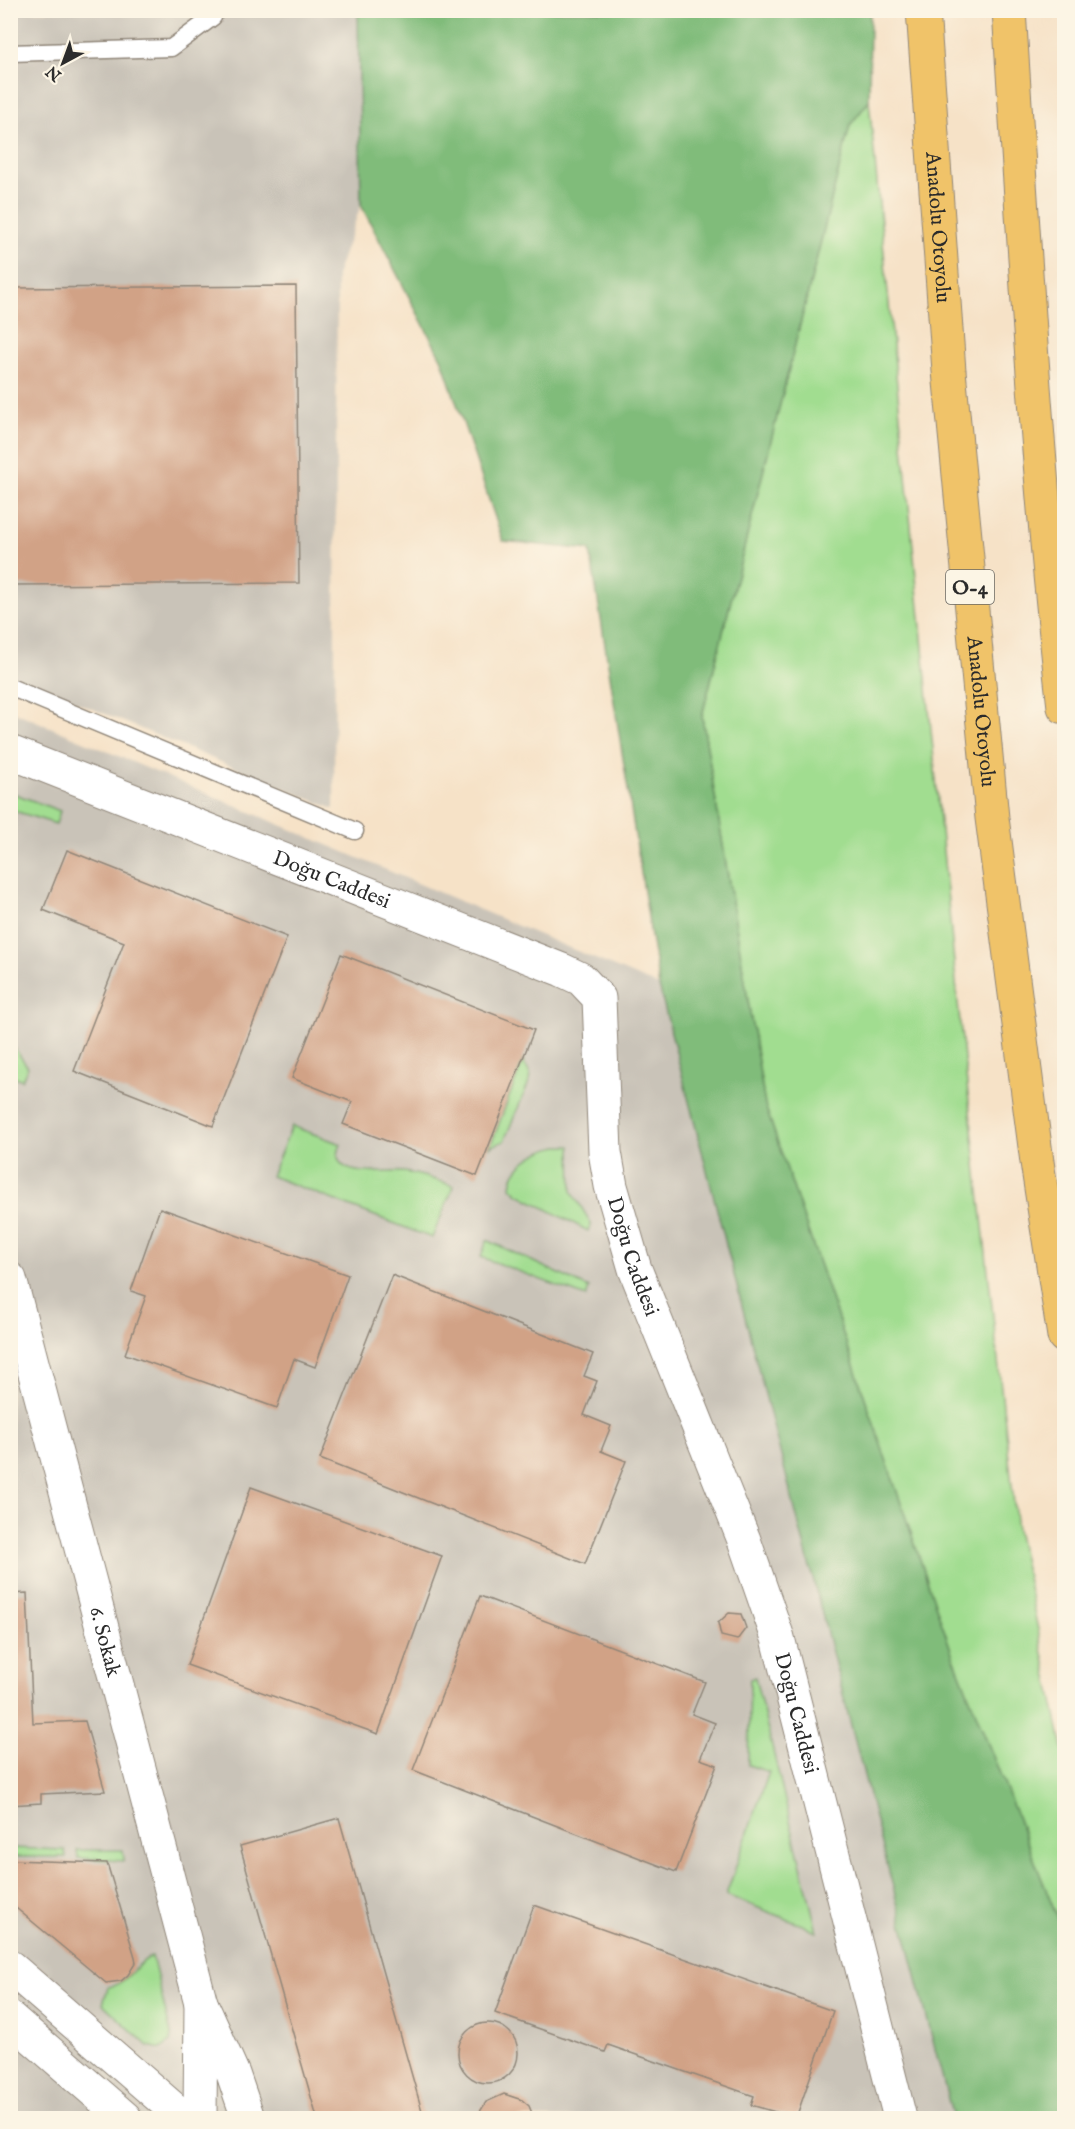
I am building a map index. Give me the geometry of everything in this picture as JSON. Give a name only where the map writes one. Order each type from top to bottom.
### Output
[{"type":"highway","name":"Anadolu Otoyolu","points":[[923,10],[949,370],[992,818],[1036,1161],[1065,1336]]},
{"type":"highway","points":[[1009,10],[1024,250],[1048,549],[1065,707]]},
{"type":"street","name":"Doğu Caddesi","points":[[10,752],[562,970],[581,979],[599,998],[605,1152],[622,1231],[635,1269],[748,1551],[778,1638],[900,2118]]},
{"type":"street","name":"6. Sokak","points":[[10,1279],[201,2003],[233,2074],[248,2118]]},
{"type":"street","points":[[10,1967],[184,2118]]},
{"type":"street","name":"6. Sokak","points":[[200,2118],[201,2003]]},
{"type":"street","points":[[10,2018],[125,2118]]},
{"type":"lane","points":[[10,53],[171,48],[213,17],[216,10]]},
{"type":"lane","points":[[10,687],[355,831]]},
{"type":"shaded area","points":[[10,11],[358,11],[361,205],[337,273],[334,809],[11,675]]},
{"type":"shaded area","points":[[10,710],[659,986],[953,2118],[11,2118]]},
{"type":"green space","points":[[358,11],[870,11],[869,101],[850,125],[702,716],[765,1105],[952,1653],[1064,1935],[1064,2118],[953,2118],[659,986],[590,550],[503,541],[442,360],[361,205]]},
{"type":"green space","points":[[869,101],[959,1013],[1017,1530],[1064,1753],[1064,1935],[952,1653],[765,1105],[702,716],[850,125]]},
{"type":"green space","points":[[10,792],[60,811],[56,824],[11,810]]},
{"type":"green space","points":[[10,1042],[28,1067],[22,1080],[11,1075]]},
{"type":"green space","points":[[523,1061],[530,1073],[529,1082],[504,1141],[490,1147]]},
{"type":"green space","points":[[292,1126],[341,1144],[338,1156],[341,1164],[349,1169],[404,1172],[454,1186],[432,1238],[271,1176]]},
{"type":"green space","points":[[558,1146],[571,1146],[572,1192],[591,1223],[588,1231],[518,1194],[511,1187],[516,1171],[521,1165],[535,1155]]},
{"type":"green space","points":[[487,1240],[589,1288],[586,1297],[481,1257]]},
{"type":"green space","points":[[755,1677],[817,1931],[726,1895],[769,1772],[748,1765],[750,1679]]},
{"type":"green space","points":[[11,1848],[65,1850],[66,1857],[11,1857]]},
{"type":"green space","points":[[77,1850],[123,1850],[124,1861],[78,1858]]},
{"type":"green space","points":[[152,1956],[171,2034],[170,2042],[161,2049],[148,2046],[103,2004],[108,1987],[127,1978],[140,1964]]},
{"type":"building","points":[[296,286],[299,583],[10,585],[10,288]]},
{"type":"building","points":[[67,850],[287,937],[213,1126],[74,1071],[124,942],[43,910]]},
{"type":"building","points":[[341,954],[534,1030],[477,1176],[343,1124],[352,1102],[292,1078]]},
{"type":"building","points":[[160,1208],[348,1275],[315,1367],[294,1359],[277,1408],[125,1354],[146,1296],[131,1291]]},
{"type":"building","points":[[392,1275],[593,1354],[584,1376],[597,1381],[584,1415],[611,1426],[601,1451],[626,1461],[585,1564],[320,1459]]},
{"type":"building","points":[[251,1487],[442,1556],[378,1734],[187,1665]]},
{"type":"building","points":[[27,1593],[33,1723],[85,1721],[105,1791],[41,1794],[41,1803],[10,1805],[10,1594]]},
{"type":"building","points":[[480,1596],[705,1682],[692,1714],[715,1723],[700,1759],[717,1765],[676,1872],[413,1770]]},
{"type":"building","points":[[729,1613],[741,1614],[746,1628],[737,1640],[721,1636],[718,1623]]},
{"type":"building","points":[[339,1818],[424,2118],[317,2118],[240,1846]]},
{"type":"building","points":[[10,1860],[107,1863],[136,1962],[128,1975],[121,1981],[106,1983],[10,1903]]},
{"type":"building","points":[[534,1905],[833,2011],[796,2118],[751,2105],[754,2096],[608,2045],[605,2052],[495,2013]]},
{"type":"building","points":[[482,2023],[494,2023],[505,2028],[513,2036],[518,2053],[516,2065],[505,2078],[494,2083],[482,2083],[471,2078],[463,2070],[458,2059],[458,2047],[463,2036],[471,2028]]},
{"type":"building","points":[[504,2094],[522,2100],[529,2106],[534,2118],[476,2118],[486,2102]]}]
